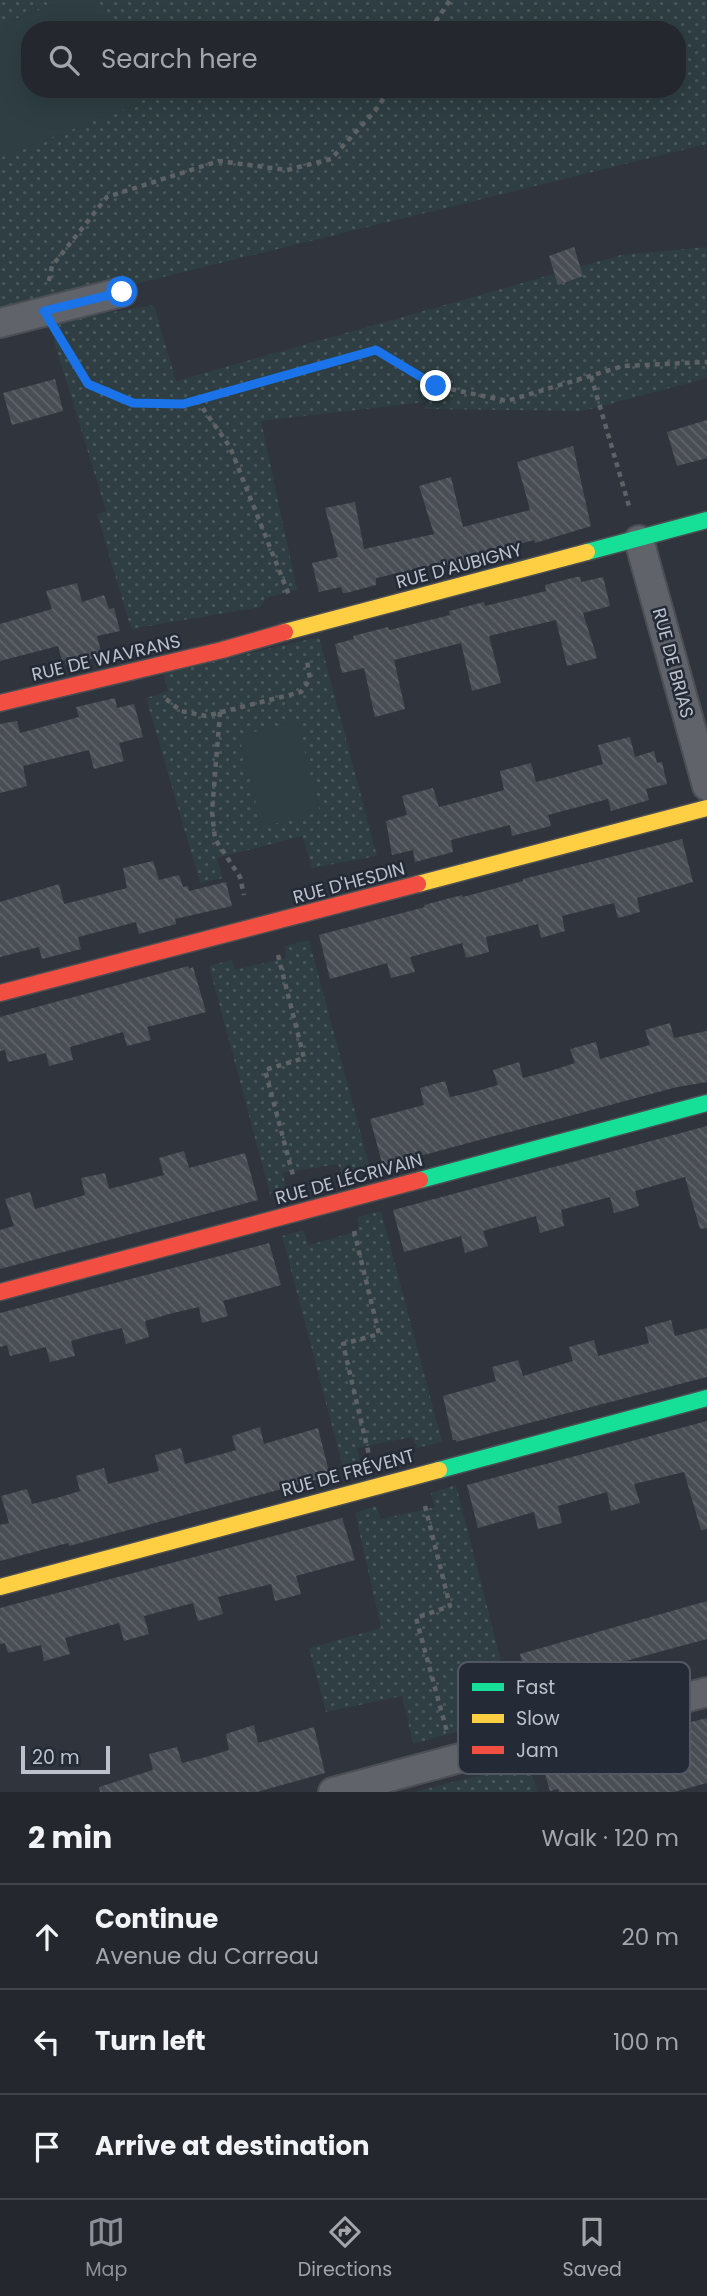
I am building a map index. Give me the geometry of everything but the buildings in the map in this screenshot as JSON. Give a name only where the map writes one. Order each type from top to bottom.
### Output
[{"type":"street","points":[[0,323],[122,292]]},
{"type":"street","name":"RUE D'AUBIGNY","points":[[222,650],[707,520]]},
{"type":"street","name":"RUE DE BRIAS","points":[[639,540],[707,786]]},
{"type":"street","name":"RUE DE WAVRANS","points":[[0,703],[222,650]]},
{"type":"street","name":"RUE D'HESDIN","points":[[0,993],[707,808]]},
{"type":"street","name":"RUE DE LÉCRIVAIN","points":[[0,1292],[707,1103]]},
{"type":"street","name":"RUE DE FRÉVENT","points":[[0,1587],[707,1398]]},
{"type":"street","points":[[690,1697],[707,1692]]},
{"type":"street","points":[[333,1792],[458,1759]]},
{"type":"path","points":[[436,21],[450,0]]},
{"type":"path","points":[[384,98],[331,159],[287,170],[219,161],[107,197],[52,266],[44,311],[88,384],[133,403],[183,404],[376,350],[436,386],[507,401],[623,366],[707,362]]},
{"type":"path","points":[[591,376],[639,540]]},
{"type":"path","points":[[197,400],[230,447],[251,500]]},
{"type":"path","points":[[220,712],[212,812],[215,839],[240,877],[251,929]]},
{"type":"path","points":[[269,924],[304,1058],[265,1070],[303,1211]]},
{"type":"path","points":[[347,1199],[379,1334],[342,1344],[376,1486]]},
{"type":"path","points":[[417,1475],[450,1606],[416,1618],[455,1760]]},
{"type":"shaded area","points":[[0,0],[707,0],[707,144],[0,317]]},
{"type":"shaded area","points":[[64,0],[97,0],[105,21],[21,21],[21,98],[137,98],[139,103],[0,158],[0,25]]},
{"type":"shaded area","points":[[707,247],[707,378],[583,411],[425,409],[426,402],[261,421],[297,590],[266,598],[260,607],[131,629],[97,514],[106,511],[54,341],[60,321],[154,305],[176,381],[621,255]]},
{"type":"shaded area","points":[[319,637],[377,856],[312,868],[302,836],[217,858],[223,878],[200,883],[146,698],[168,691],[163,673]]},
{"type":"shaded area","points":[[297,721],[320,812],[262,827],[239,736]]},
{"type":"shaded area","points":[[309,940],[370,1168],[342,1176],[338,1164],[283,1173],[286,1191],[270,1194],[209,966],[232,960],[235,970],[286,958],[285,946]]},
{"type":"shaded area","points":[[381,1211],[442,1442],[417,1448],[412,1437],[357,1448],[360,1463],[343,1468],[282,1236],[303,1230],[309,1245],[358,1231],[358,1217]]},
{"type":"shaded area","points":[[456,1485],[501,1662],[458,1662],[458,1732],[413,1744],[402,1696],[326,1712],[309,1648],[381,1628],[355,1513],[376,1506],[381,1519],[435,1507],[431,1493]]},
{"type":"shaded area","points":[[485,1774],[532,1774],[537,1792],[414,1792]]},
{"type":"traffic: fast","points":[[587,552],[707,520]]},
{"type":"traffic: fast","points":[[420,1180],[707,1103]]},
{"type":"traffic: fast","points":[[439,1470],[707,1398]]},
{"type":"traffic: slow","points":[[285,632],[587,552]]},
{"type":"traffic: slow","points":[[418,884],[707,808]]},
{"type":"traffic: slow","points":[[0,1587],[439,1470]]},
{"type":"traffic: jam","points":[[0,703],[222,650],[285,632]]},
{"type":"traffic: jam","points":[[0,993],[418,884]]},
{"type":"traffic: jam","points":[[0,1292],[420,1180]]},
{"type":"route","points":[[122,292],[44,311],[88,384],[133,403],[183,404],[376,350],[436,386]]}]
